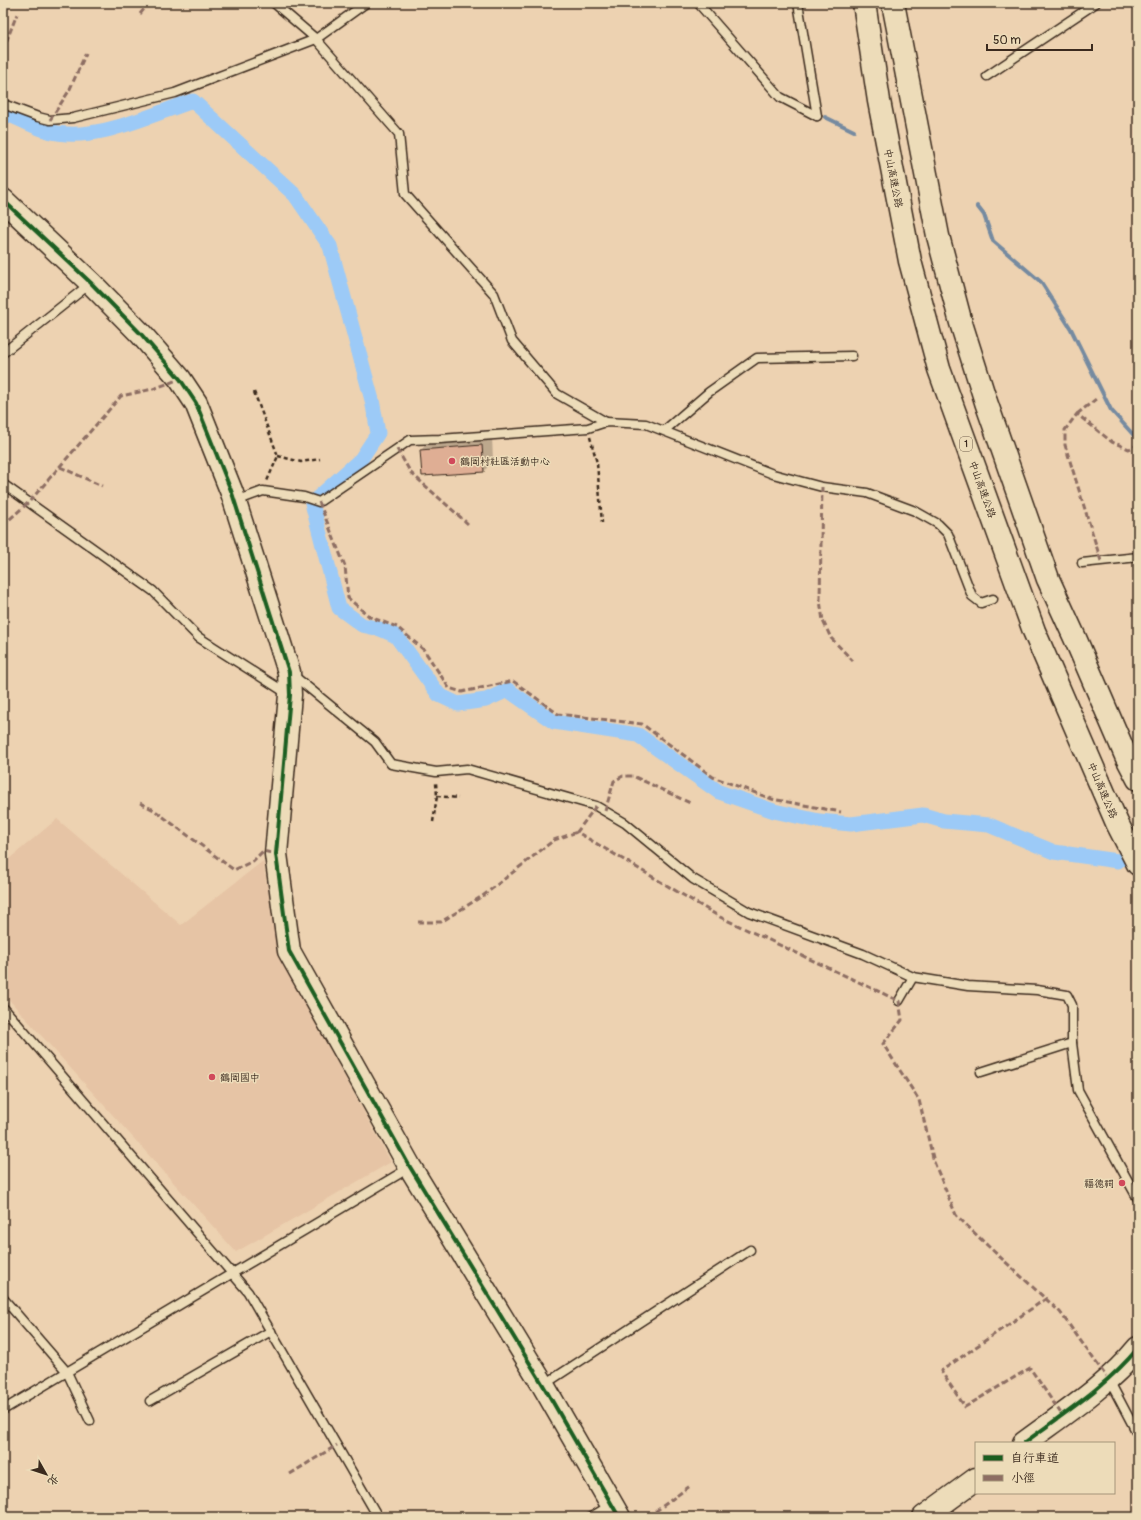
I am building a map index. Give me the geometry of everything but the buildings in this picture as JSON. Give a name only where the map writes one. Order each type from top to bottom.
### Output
[{"type":"main road","name":"中山高速公路","points":[[864,3],[879,101],[910,261],[939,369],[1034,631],[1117,822],[1138,864]]},
{"type":"main road","points":[[893,3],[938,236],[961,323],[986,402],[1048,579],[1126,756],[1138,779]]},
{"type":"main road","points":[[3,200],[91,283],[146,340],[180,379],[196,403],[235,502],[289,672],[290,695],[276,854],[289,951],[410,1167],[543,1385],[616,1511]]},
{"type":"main road","points":[[1025,1442],[1108,1379],[1127,1362],[1138,1348]]},
{"type":"main road","points":[[924,1517],[975,1479]]},
{"type":"lane","points":[[274,3],[316,39],[399,134],[405,194],[494,294],[512,341],[557,394],[606,422]]},
{"type":"lane","points":[[3,104],[50,120],[73,118],[175,93],[316,39],[366,3]]},
{"type":"lane","points":[[698,3],[780,97],[816,116],[798,3]]},
{"type":"lane","points":[[987,76],[1096,3]]},
{"type":"lane","points":[[3,353],[91,283]]},
{"type":"lane","points":[[665,430],[709,392],[757,358],[852,356]]},
{"type":"lane","points":[[235,502],[263,491],[304,497],[319,502],[410,440],[588,428],[606,422],[646,424],[665,430],[773,474],[822,487],[867,493],[915,511],[938,524],[948,534],[972,596],[981,603],[994,599]]},
{"type":"lane","points":[[3,484],[153,591],[198,637],[290,695]]},
{"type":"lane","points":[[1082,563],[1138,557]]},
{"type":"lane","points":[[289,672],[375,742],[391,764],[436,772],[467,769],[596,806],[625,823],[693,879],[749,912],[863,954],[913,977],[968,986],[1037,990],[1067,995],[1072,1005],[1072,1043],[1078,1090],[1138,1199]]},
{"type":"lane","points":[[899,1001],[913,977]]},
{"type":"lane","points":[[3,1007],[248,1292],[378,1517]]},
{"type":"lane","points":[[981,1072],[1072,1043]]},
{"type":"lane","points":[[3,1410],[410,1167]]},
{"type":"lane","points":[[543,1385],[750,1250]]},
{"type":"lane","points":[[3,1298],[67,1372],[90,1421]]},
{"type":"lane","points":[[150,1401],[271,1331]]},
{"type":"lane","points":[[1108,1379],[1138,1435]]},
{"type":"lane","points":[[591,1517],[616,1511]]},
{"type":"path","points":[[254,392],[278,456],[263,491]]},
{"type":"path","points":[[588,428],[597,463],[602,523]]},
{"type":"path","points":[[278,456],[301,462],[320,459]]},
{"type":"path","points":[[433,822],[437,796],[436,772]]},
{"type":"path","points":[[437,796],[458,798]]},
{"type":"shaded area","name":"鶴岡國中","points":[[57,819],[181,925],[263,861],[279,956],[391,1162],[236,1252],[3,993],[3,864]]},
{"type":"waterway","points":[[3,112],[48,131],[66,134],[84,134],[121,126],[193,101],[295,195],[330,246],[372,400],[378,433],[361,459],[312,503],[339,608],[362,625],[380,629],[396,636],[439,695],[458,704],[486,700],[508,690],[554,722],[638,735],[719,792],[774,811],[819,821],[851,824],[923,815],[944,821],[989,825],[1054,852],[1118,861]]},
{"type":"waterway","points":[[825,117],[854,131]]},
{"type":"waterway","points":[[977,206],[984,215],[993,241],[1041,282],[1071,329],[1111,410],[1138,440]]},
{"type":"marked path","points":[[140,14],[149,3]]},
{"type":"marked path","points":[[3,50],[17,14]]},
{"type":"marked path","points":[[50,120],[69,91],[86,53]]},
{"type":"marked path","points":[[3,525],[29,502],[121,396],[153,389],[180,379]]},
{"type":"marked path","points":[[1077,414],[1096,399]]},
{"type":"marked path","points":[[1101,561],[1065,445],[1065,430],[1077,414],[1112,442],[1129,449],[1138,445]]},
{"type":"marked path","points":[[397,449],[411,473],[468,524]]},
{"type":"marked path","points":[[60,467],[102,486]]},
{"type":"marked path","points":[[822,487],[820,600],[823,621],[831,638],[853,661]]},
{"type":"marked path","points":[[319,502],[345,566],[348,598],[370,617],[397,627],[424,650],[449,688],[462,692],[513,681],[558,714],[642,724],[713,777],[772,799],[841,812]]},
{"type":"marked path","points":[[605,811],[614,781],[623,776],[633,776],[690,803]]},
{"type":"marked path","points":[[140,803],[154,810],[234,870],[253,861],[263,851],[276,854]]},
{"type":"marked path","points":[[596,806],[577,832],[720,917],[899,1001],[902,1020],[883,1044],[919,1100],[934,1162],[956,1215],[1060,1312],[1108,1379]]},
{"type":"marked path","points":[[418,922],[441,922],[484,895],[554,840],[577,832]]},
{"type":"marked path","points":[[1047,1298],[941,1371],[965,1407],[1030,1368],[1062,1415]]},
{"type":"marked path","points":[[290,1474],[337,1445]]},
{"type":"marked path","points":[[648,1517],[690,1486]]},
{"type":"cycle path","points":[[3,200],[91,283],[141,334],[180,379],[196,403],[232,493],[289,672],[290,695],[276,854],[289,951],[410,1167],[543,1385],[619,1517]]},
{"type":"cycle path","points":[[1025,1442],[1099,1387],[1113,1375],[1138,1348]]},
{"type":"place","name":"鶴岡村社區活動中心","points":[[452,461]]},
{"type":"place","name":"鶴岡國中","points":[[212,1077]]},
{"type":"place","name":"福德祠","points":[[1122,1183]]}]
